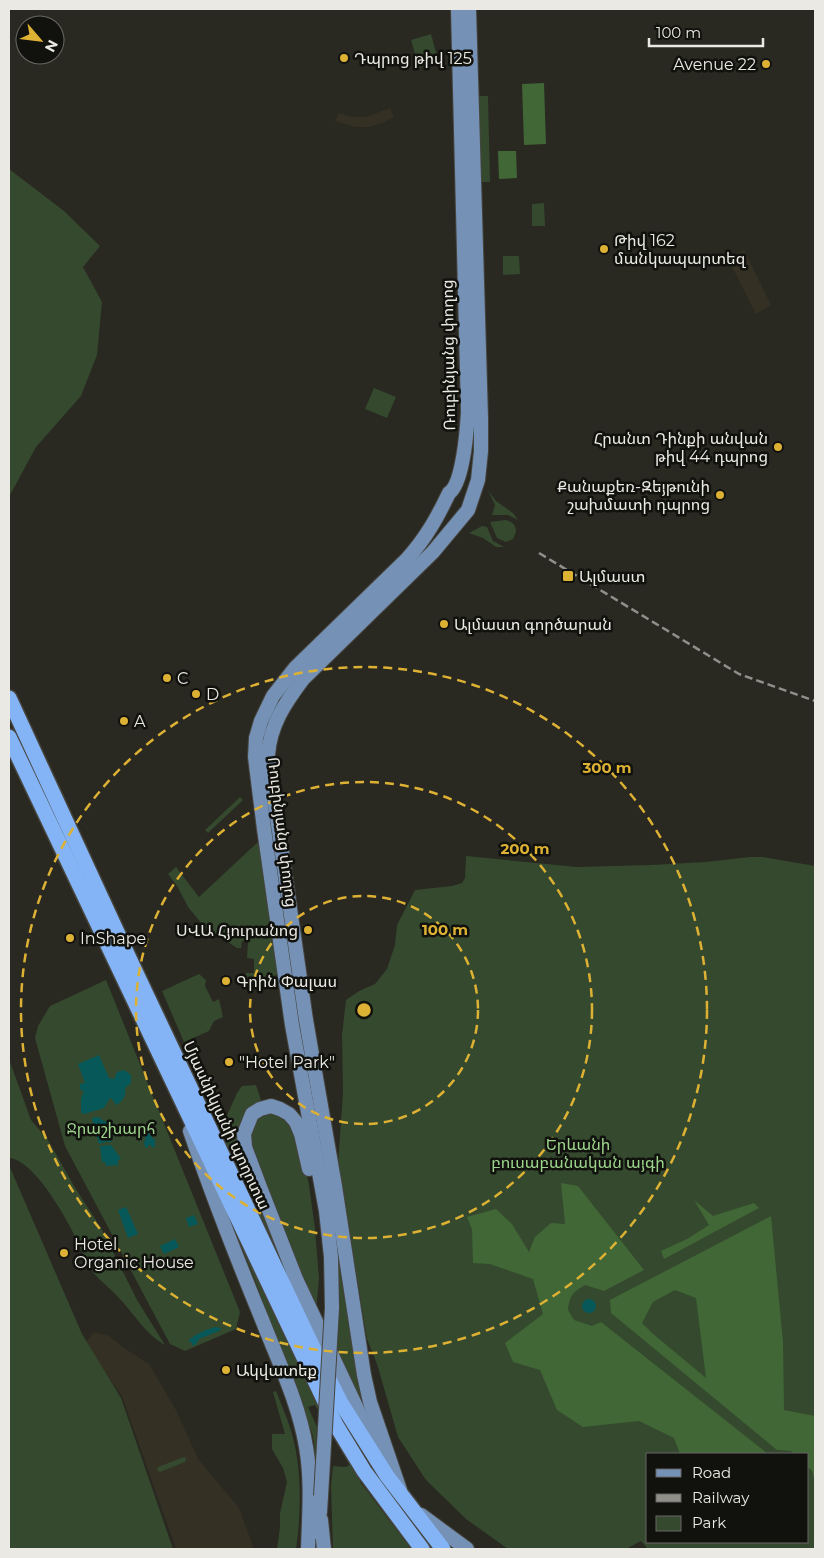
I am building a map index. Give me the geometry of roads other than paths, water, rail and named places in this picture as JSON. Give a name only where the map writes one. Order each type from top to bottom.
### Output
[{"type":"highway","name":"Մյասնիկյանի պողոտա","points":[[9,698],[305,1332],[342,1403],[387,1476],[443,1549]]},
{"type":"highway","name":"Մյասնիկյանի պողոտա","points":[[9,737],[336,1425],[364,1471],[422,1549]]},
{"type":"main road","name":"Ռուբինյանց փողոց","points":[[309,1549],[320,1512],[332,1308],[331,1257],[326,1211],[292,1025],[259,794],[255,746],[261,721],[273,696],[283,682],[407,559],[426,537],[450,493],[453,491],[463,458],[468,412],[458,9]]},
{"type":"main road","name":"Ռուբինյանց փողոց","points":[[404,1500],[370,1402],[364,1374],[335,1186],[304,1010],[268,755],[277,716],[302,679],[433,552],[468,510],[478,480],[481,451],[468,9]]},
{"type":"main road","points":[[453,491],[454,493],[457,491],[466,495],[472,500]]},
{"type":"main road","points":[[441,510],[447,517],[460,521]]},
{"type":"main road","points":[[172,1078],[214,1200],[286,1381],[303,1429],[310,1468],[309,1549]]},
{"type":"main road","points":[[331,1257],[301,1134],[296,1122],[289,1114],[280,1109],[271,1106],[260,1109],[252,1114],[247,1124],[244,1134],[246,1147],[296,1279],[376,1447],[387,1476]]},
{"type":"main road","points":[[404,1500],[440,1531],[467,1549]]},
{"type":"main road","points":[[320,1512],[324,1549]]},
{"type":"water","points":[[99,1055],[109,1078],[114,1079],[117,1072],[124,1070],[131,1075],[131,1083],[125,1088],[125,1096],[118,1104],[116,1105],[110,1098],[104,1108],[84,1114],[81,1113],[81,1098],[84,1092],[80,1089],[80,1084],[85,1083],[78,1064]]},
{"type":"water","points":[[98,1117],[104,1121],[113,1122],[115,1130],[111,1142],[99,1144],[96,1134],[94,1134],[92,1129],[94,1128],[92,1118]]},
{"type":"water","points":[[143,1129],[147,1129],[155,1140],[155,1147],[152,1148],[151,1145],[148,1145],[148,1148],[145,1147],[144,1142],[146,1139]]},
{"type":"water","points":[[111,1145],[121,1159],[118,1160],[118,1167],[117,1165],[106,1166],[105,1162],[102,1162],[100,1146]]},
{"type":"water","points":[[126,1207],[138,1234],[128,1238],[118,1210]]},
{"type":"water","points":[[194,1215],[198,1224],[189,1227],[186,1218]]},
{"type":"water","points":[[175,1239],[179,1247],[164,1254],[160,1246]]},
{"type":"water","points":[[589,1299],[594,1301],[596,1306],[594,1311],[589,1313],[584,1311],[582,1306],[584,1301]]},
{"type":"water","points":[[216,1327],[221,1330],[199,1339],[193,1346],[188,1341],[200,1332]]},
{"type":"railway","points":[[539,553],[739,674],[815,701]]},
{"type":"place","name":"Դպրոց թիվ 125","points":[[344,58]]},
{"type":"place","name":"Avenue 22","points":[[766,64]]},
{"type":"place","name":"Թիվ 162 մանկապարտեզ","points":[[604,249]]},
{"type":"place","name":"Հրանտ Դինքի անվան թիվ 44 դպրոց","points":[[778,447]]},
{"type":"place","name":"Քանաքեռ-Զեյթունի շախմատի դպրոց","points":[[720,495]]},
{"type":"place","name":"Ալմաստ","points":[[568,576]]},
{"type":"place","name":"Ալմաստ գործարան","points":[[444,624]]},
{"type":"place","name":"C","points":[[167,678]]},
{"type":"place","name":"D","points":[[196,694]]},
{"type":"place","name":"A","points":[[124,721]]},
{"type":"place","name":"ՍՎԱ Հյուրանոց","points":[[308,930]]},
{"type":"place","name":"InShape","points":[[70,938]]},
{"type":"place","name":"Գրին Փալաս","points":[[226,981]]},
{"type":"place","name":"\"Hotel Park\"","points":[[229,1062]]},
{"type":"place","name":"Hotel Organic House","points":[[64,1253]]},
{"type":"place","name":"Ակվատեք","points":[[226,1370]]},
{"type":"park label","name":"Ջրաշխարհ","points":[[111,1128]]},
{"type":"park label","name":"Երևանի բուսաբանական այգի","points":[[578,1153]]}]
